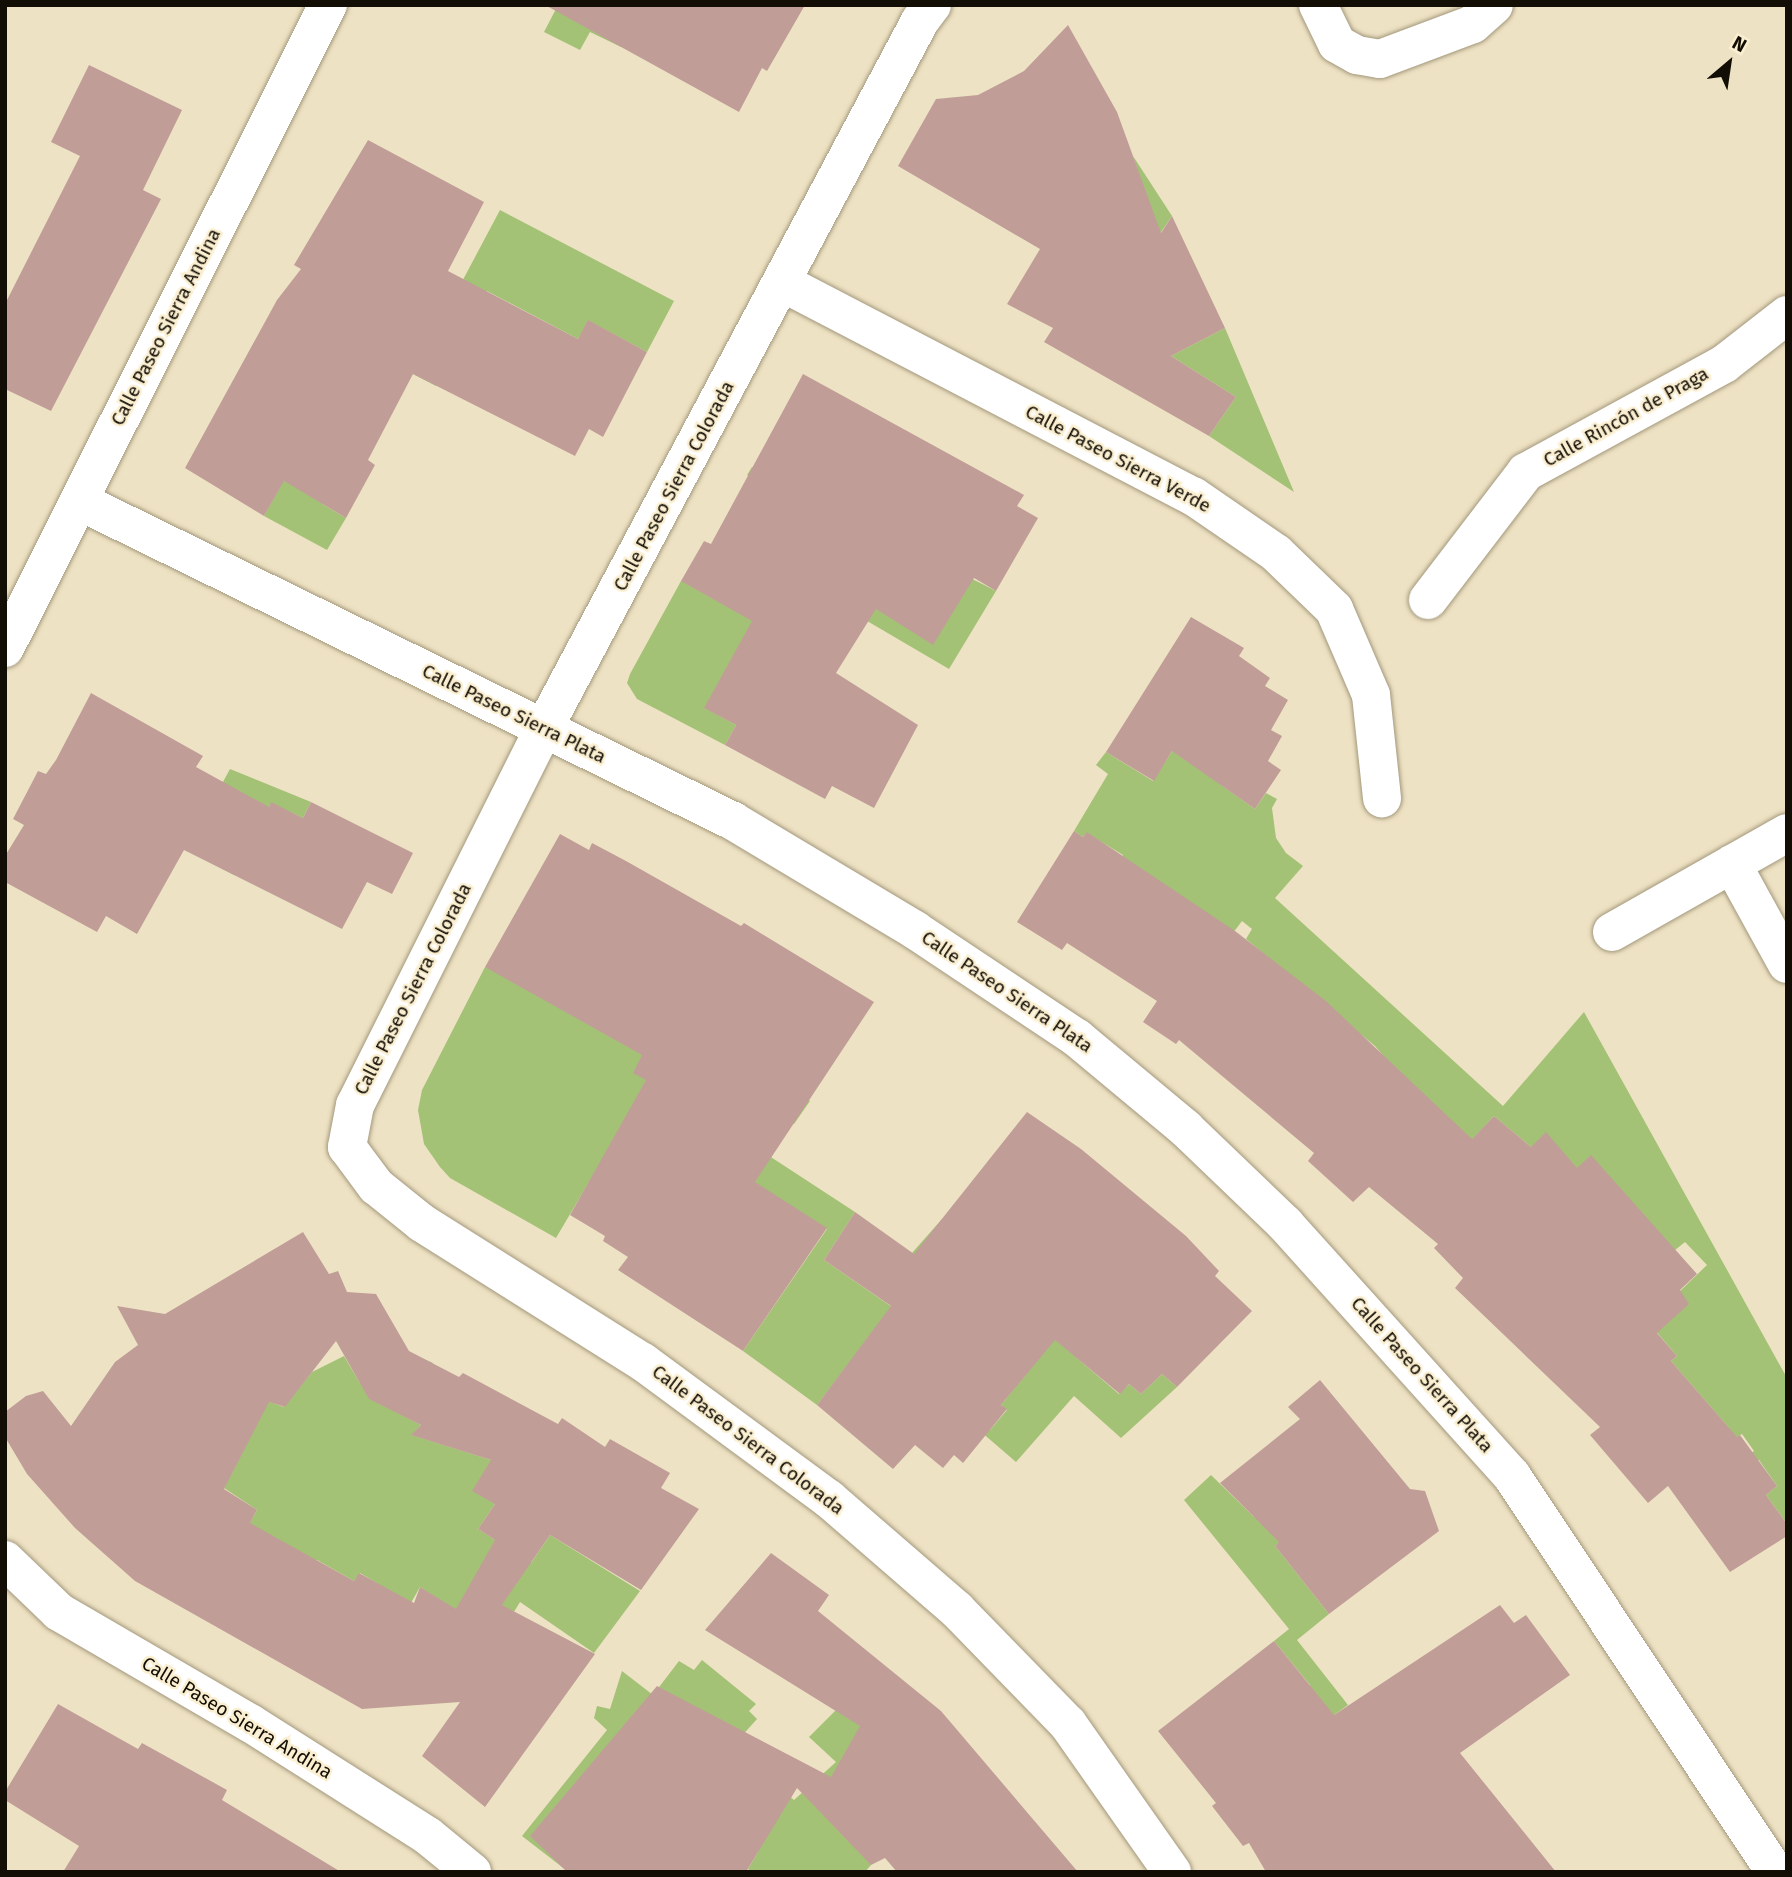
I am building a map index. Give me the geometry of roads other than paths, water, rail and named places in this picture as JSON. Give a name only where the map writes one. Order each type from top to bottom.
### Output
[{"type":"street","name":"Calle Paseo Sierra Andina","points":[[5,648],[328,5]]},
{"type":"street","name":"Calle Paseo Sierra Colorada","points":[[932,5],[920,21],[544,728],[355,1105],[348,1147],[376,1186],[422,1223],[643,1362],[829,1499],[957,1610],[1068,1724],[1172,1872]]},
{"type":"street","points":[[1318,5],[1337,44],[1357,55],[1380,59],[1473,24],[1494,5]]},
{"type":"street","name":"Calle Paseo Sierra Verde","points":[[783,283],[1193,496],[1276,553],[1334,609],[1366,682],[1371,695],[1382,798]]},
{"type":"street","name":"Calle Rincón de Praga","points":[[1428,600],[1526,472],[1724,364],[1787,315]]},
{"type":"street","name":"Calle Paseo Sierra Plata","points":[[79,501],[733,821],[915,930],[1077,1038],[1185,1128],[1294,1234],[1512,1476],[1772,1871]]},
{"type":"street","points":[[1612,932],[1787,834]]},
{"type":"street","points":[[1732,864],[1787,964]]},
{"type":"street","name":"Calle Paseo Sierra Andina","points":[[5,1560],[59,1612],[261,1730],[428,1836],[472,1872]]}]
